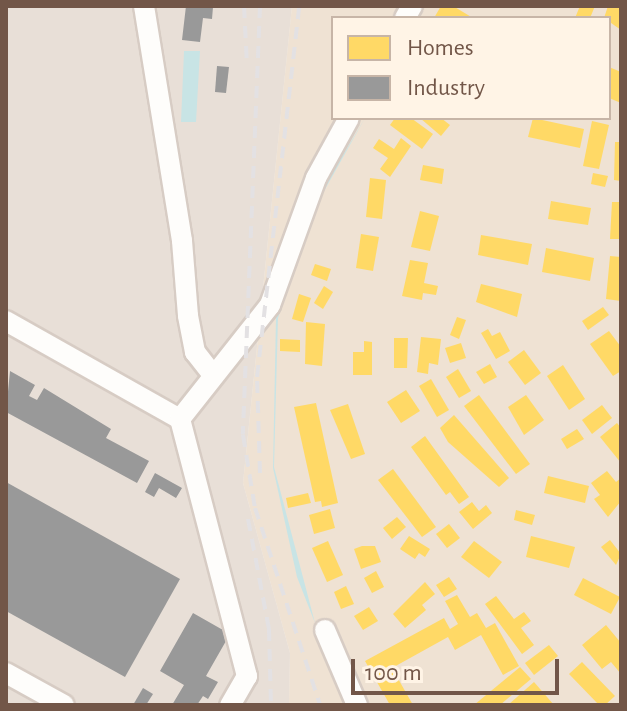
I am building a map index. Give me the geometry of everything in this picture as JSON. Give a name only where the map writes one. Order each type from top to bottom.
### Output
[{"type":"street","points":[[144,6],[182,241],[188,316],[195,352],[213,375]]},
{"type":"street","points":[[180,419],[270,305],[316,178],[348,120]]},
{"type":"street","points":[[6,321],[180,419],[247,676],[230,705]]},
{"type":"street","points":[[325,630],[357,705]]},
{"type":"street","points":[[6,673],[64,705]]},
{"type":"shaded area","points":[[6,6],[292,6],[243,483],[290,653],[289,705],[6,705]]},
{"type":"shaded area","points":[[292,6],[621,6],[621,705],[289,705],[290,653],[243,483]]},
{"type":"water","points":[[184,51],[200,51],[196,122],[181,122]]},
{"type":"water","points":[[364,120],[323,193],[278,318],[274,467],[315,623],[297,577],[273,468],[276,317],[321,192]]},
{"type":"building: Homes","points":[[441,6],[453,6],[470,16],[435,16]]},
{"type":"building: Homes","points":[[580,6],[595,6],[591,16],[576,16]]},
{"type":"building: Homes","points":[[608,6],[621,8],[621,30],[611,23],[611,16],[605,16]]},
{"type":"building: Homes","points":[[611,68],[621,72],[621,103],[611,99]]},
{"type":"building: Homes","points":[[394,120],[414,120],[433,134],[422,149],[390,125]]},
{"type":"building: Homes","points":[[422,120],[444,120],[450,125],[441,136]]},
{"type":"building: Homes","points":[[532,120],[584,129],[580,148],[528,137]]},
{"type":"building: Homes","points":[[592,121],[609,125],[599,169],[583,166]]},
{"type":"building: Homes","points":[[401,138],[411,146],[390,177],[380,169],[388,158],[373,148],[379,139],[394,149]]},
{"type":"building: Homes","points":[[615,142],[621,142],[621,181],[614,180]]},
{"type":"building: Homes","points":[[423,165],[444,169],[442,184],[420,180]]},
{"type":"building: Homes","points":[[593,173],[608,176],[605,187],[591,184]]},
{"type":"building: Homes","points":[[370,178],[386,180],[382,219],[366,217]]},
{"type":"building: Homes","points":[[551,201],[591,208],[588,225],[548,219]]},
{"type":"building: Homes","points":[[612,202],[621,202],[621,239],[610,239]]},
{"type":"building: Homes","points":[[420,211],[439,216],[430,251],[411,247]]},
{"type":"building: Homes","points":[[361,234],[379,237],[373,271],[356,268]]},
{"type":"building: Homes","points":[[481,235],[532,244],[528,265],[478,255]]},
{"type":"building: Homes","points":[[546,248],[594,258],[590,281],[542,272]]},
{"type":"building: Homes","points":[[610,256],[621,257],[621,301],[606,299]]},
{"type":"building: Homes","points":[[410,260],[428,263],[424,283],[438,286],[436,295],[423,293],[422,300],[402,296]]},
{"type":"building: Homes","points":[[315,264],[331,269],[327,281],[311,275]]},
{"type":"building: Homes","points":[[481,284],[522,294],[517,317],[476,302]]},
{"type":"building: Homes","points":[[324,286],[333,292],[323,309],[314,303]]},
{"type":"building: Homes","points":[[299,294],[311,298],[303,322],[292,319]]},
{"type":"building: Homes","points":[[603,307],[609,315],[588,330],[582,321]]},
{"type":"building: Homes","points":[[457,317],[466,320],[459,339],[450,335]]},
{"type":"building: Homes","points":[[306,322],[325,324],[322,366],[305,364]]},
{"type":"building: Homes","points":[[488,329],[492,336],[500,332],[510,351],[496,359],[481,333]]},
{"type":"building: Homes","points":[[609,331],[621,347],[621,371],[613,376],[590,344]]},
{"type":"building: Homes","points":[[421,337],[441,339],[438,365],[429,363],[428,374],[417,372]]},
{"type":"building: Homes","points":[[394,338],[408,338],[407,368],[394,368]]},
{"type":"building: Homes","points":[[280,339],[300,340],[300,352],[280,351]]},
{"type":"building: Homes","points":[[364,341],[372,342],[372,375],[353,375],[353,352],[364,352]]},
{"type":"building: Homes","points":[[461,343],[466,358],[450,363],[445,348]]},
{"type":"building: Homes","points":[[524,350],[541,373],[525,385],[508,362]]},
{"type":"building: Homes","points":[[490,364],[497,377],[484,384],[476,372]]},
{"type":"building: Homes","points":[[563,365],[585,399],[569,410],[547,376]]},
{"type":"building: Homes","points":[[458,369],[471,391],[459,398],[446,377]]},
{"type":"building: Homes","points":[[431,379],[449,410],[437,417],[419,386]]},
{"type":"building: Homes","points":[[406,390],[420,411],[401,423],[387,402]]},
{"type":"building: Homes","points":[[479,395],[530,464],[516,474],[464,406]]},
{"type":"building: Homes","points":[[526,395],[544,420],[524,435],[508,407]]},
{"type":"building: Homes","points":[[316,403],[338,503],[322,507],[321,501],[315,502],[294,407]]},
{"type":"building: Homes","points":[[348,404],[365,454],[351,459],[330,410]]},
{"type":"building: Homes","points":[[602,405],[612,418],[592,434],[582,420]]},
{"type":"building: Homes","points":[[454,415],[509,478],[499,487],[448,442],[440,428]]},
{"type":"building: Homes","points":[[617,423],[621,428],[621,463],[600,437]]},
{"type":"building: Homes","points":[[577,429],[584,439],[567,449],[561,439]]},
{"type":"building: Homes","points":[[425,436],[469,497],[459,504],[450,492],[446,495],[411,447]]},
{"type":"building: Homes","points":[[393,469],[436,527],[422,537],[378,480]]},
{"type":"building: Homes","points":[[607,471],[616,482],[621,478],[621,501],[608,517],[594,499],[600,495],[591,483]]},
{"type":"building: Homes","points":[[548,476],[589,486],[585,503],[544,493]]},
{"type":"building: Homes","points":[[308,493],[311,503],[288,508],[286,498]]},
{"type":"building: Homes","points":[[472,502],[479,511],[486,505],[492,513],[473,529],[459,512]]},
{"type":"building: Homes","points":[[330,509],[335,528],[314,534],[309,515]]},
{"type":"building: Homes","points":[[516,510],[535,515],[532,525],[514,520]]},
{"type":"building: Homes","points":[[397,517],[406,527],[392,539],[383,528]]},
{"type":"building: Homes","points":[[449,524],[460,538],[447,548],[436,534]]},
{"type":"building: Homes","points":[[409,536],[430,549],[425,557],[419,553],[415,559],[400,549]]},
{"type":"building: Homes","points":[[531,536],[575,547],[569,568],[526,557]]},
{"type":"building: Homes","points":[[610,540],[621,554],[616,565],[601,547]]},
{"type":"building: Homes","points":[[328,541],[343,575],[327,582],[312,548]]},
{"type":"building: Homes","points":[[474,541],[502,562],[489,578],[461,557]]},
{"type":"building: Homes","points":[[375,546],[381,562],[361,569],[354,549]]},
{"type":"building: Homes","points":[[376,571],[384,587],[372,593],[364,578]]},
{"type":"building: Homes","points":[[449,577],[457,589],[444,597],[436,585]]},
{"type":"building: Homes","points":[[583,578],[620,597],[611,614],[574,595]]},
{"type":"building: Homes","points":[[425,582],[435,594],[422,605],[426,610],[405,628],[393,614]]},
{"type":"building: Homes","points":[[346,586],[354,604],[341,609],[334,592]]},
{"type":"building: Homes","points":[[457,595],[470,617],[477,613],[486,628],[495,623],[519,666],[503,675],[481,635],[455,650],[448,637],[392,668],[413,705],[390,705],[365,661],[444,618],[450,629],[458,624],[445,601]]},
{"type":"building: Homes","points":[[496,596],[514,619],[524,612],[531,621],[521,628],[534,645],[522,654],[485,604]]},
{"type":"building: Homes","points":[[369,607],[378,621],[363,630],[354,616]]},
{"type":"building: Homes","points":[[606,625],[621,643],[621,674],[611,662],[602,669],[582,645]]},
{"type":"building: Homes","points":[[549,645],[558,656],[534,675],[525,663]]},
{"type":"building: Homes","points":[[582,662],[615,696],[605,705],[599,705],[569,674]]},
{"type":"building: Homes","points":[[520,667],[531,679],[500,705],[474,705]]},
{"type":"building: Homes","points":[[534,682],[554,705],[508,705]]},
{"type":"building: Industry","points":[[186,6],[213,7],[212,19],[203,18],[200,42],[182,40]]},
{"type":"building: Industry","points":[[217,66],[229,67],[226,93],[215,92]]},
{"type":"building: Industry","points":[[10,371],[35,385],[29,396],[37,400],[44,388],[111,429],[106,438],[149,461],[137,483],[6,412]]},
{"type":"building: Industry","points":[[155,473],[182,488],[176,498],[159,488],[154,497],[145,492]]},
{"type":"building: Industry","points":[[6,482],[180,579],[125,677],[6,611]]},
{"type":"building: Industry","points":[[193,613],[230,634],[206,676],[218,682],[208,699],[203,696],[197,705],[172,705],[184,685],[160,671]]},
{"type":"building: Industry","points":[[143,688],[153,694],[146,705],[133,705]]},
{"type":"railway","points":[[244,6],[247,66]]},
{"type":"railway","points":[[260,6],[243,435],[255,508],[320,705]]},
{"type":"railway","points":[[260,473],[257,377],[299,6]]},
{"type":"railway","points":[[248,519],[269,629],[271,705]]}]
